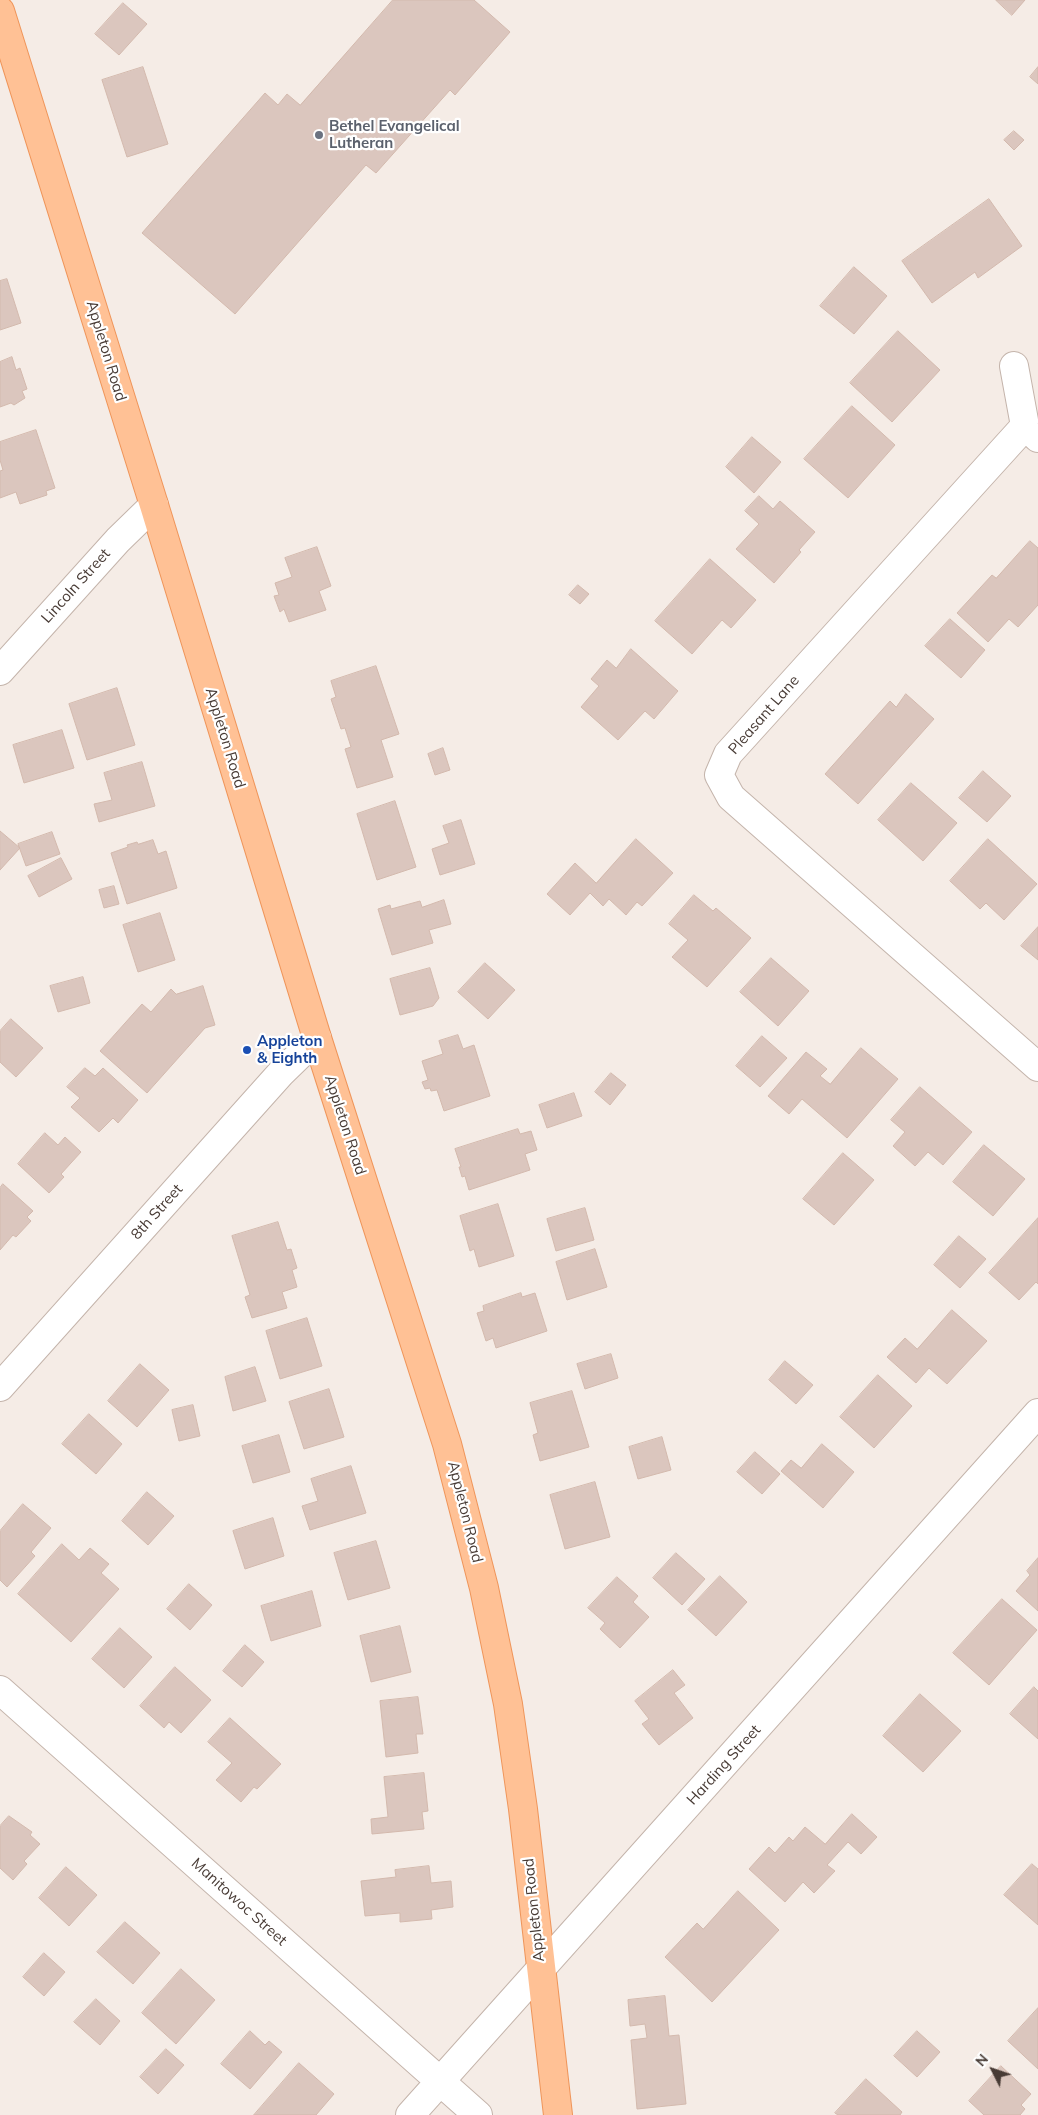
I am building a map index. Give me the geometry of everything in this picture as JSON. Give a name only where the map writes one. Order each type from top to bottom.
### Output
[{"type":"main road","name":"Appleton Road","points":[[0,11],[317,1038],[447,1444],[484,1588],[508,1704],[522,1800],[540,1971],[558,2115]]},
{"type":"street","name":"Pleasant Lane","points":[[1014,366],[1032,432],[728,754],[719,775],[731,796],[1038,1067]]},
{"type":"street","name":"Lincoln Street","points":[[0,671],[118,540],[154,505]]},
{"type":"street","name":"8th Street","points":[[0,1387],[281,1073],[317,1038]]},
{"type":"street","name":"Harding Street","points":[[410,2115],[1038,1413]]},
{"type":"street","name":"Manitowoc Street","points":[[0,1690],[478,2115]]},
{"type":"building","name":"Bethel Evangelical Lutheran","points":[[393,0],[474,0],[510,32],[455,95],[450,90],[376,173],[366,165],[235,314],[142,233],[265,93],[278,105],[287,94],[300,105]]},
{"type":"building","points":[[996,0],[1025,0],[1012,15]]},
{"type":"building","points":[[123,3],[147,24],[119,55],[95,34]]},
{"type":"building","points":[[143,67],[168,144],[127,157],[102,80]]},
{"type":"building","points":[[1038,67],[1038,84],[1030,77]]},
{"type":"building","points":[[1014,131],[1024,140],[1014,150],[1004,140]]},
{"type":"building","points":[[989,199],[1022,246],[978,278],[975,272],[932,303],[902,261]]},
{"type":"building","points":[[854,267],[887,296],[854,334],[820,306]]},
{"type":"building","points":[[7,279],[21,323],[0,330],[0,281]]},
{"type":"building","points":[[898,331],[940,370],[892,422],[850,383]]},
{"type":"building","points":[[12,357],[16,370],[20,368],[27,389],[22,391],[25,398],[14,405],[11,403],[0,407],[0,362]]},
{"type":"building","points":[[852,406],[895,445],[848,498],[804,459]]},
{"type":"building","points":[[36,430],[55,488],[46,491],[47,495],[20,504],[16,492],[0,498],[0,471],[3,470],[0,460],[0,442]]},
{"type":"building","points":[[752,437],[781,462],[754,493],[726,467]]},
{"type":"building","points":[[759,496],[773,509],[780,501],[815,532],[799,550],[801,552],[774,583],[736,549],[759,524],[745,511]]},
{"type":"building","points":[[1030,541],[1038,548],[1038,605],[1018,627],[1009,619],[988,642],[957,613],[992,575],[996,578]]},
{"type":"building","points":[[317,547],[331,586],[319,591],[326,610],[289,622],[284,609],[280,612],[274,596],[279,595],[275,583],[292,577],[285,558]]},
{"type":"building","points":[[710,559],[756,600],[731,628],[722,620],[692,654],[655,621]]},
{"type":"building","points":[[578,585],[589,594],[580,604],[569,595]]},
{"type":"building","points":[[950,619],[985,650],[961,678],[925,646]]},
{"type":"building","points":[[631,649],[678,691],[654,719],[645,711],[618,740],[581,707],[599,686],[591,679],[607,660],[616,668]]},
{"type":"building","points":[[376,666],[399,734],[381,740],[393,777],[357,788],[345,749],[351,747],[345,728],[341,729],[331,699],[336,697],[331,681]]},
{"type":"building","points":[[117,688],[135,745],[87,760],[69,704]]},
{"type":"building","points":[[906,694],[934,719],[858,804],[825,774],[890,701],[896,707]]},
{"type":"building","points":[[62,730],[74,768],[24,783],[13,745]]},
{"type":"building","points":[[443,748],[450,770],[435,775],[428,754]]},
{"type":"building","points":[[142,762],[155,806],[99,822],[94,804],[112,800],[104,773]]},
{"type":"building","points":[[983,771],[1011,796],[987,822],[959,798]]},
{"type":"building","points":[[911,783],[957,823],[923,861],[878,820]]},
{"type":"building","points":[[395,801],[416,867],[377,880],[357,814]]},
{"type":"building","points":[[461,820],[475,864],[440,875],[432,849],[449,843],[443,826]]},
{"type":"building","points":[[0,831],[20,848],[0,870]]},
{"type":"building","points":[[52,832],[60,854],[26,866],[18,844]]},
{"type":"building","points":[[636,839],[673,873],[642,906],[637,902],[626,915],[609,899],[603,906],[590,893],[570,915],[547,894],[575,863],[596,883]]},
{"type":"building","points":[[988,839],[1037,884],[1004,920],[986,903],[980,909],[950,881]]},
{"type":"building","points":[[153,840],[158,854],[166,851],[177,888],[127,904],[111,853],[128,847],[127,845]]},
{"type":"building","points":[[61,858],[72,879],[39,897],[28,876]]},
{"type":"building","points":[[114,886],[119,904],[104,908],[99,890]]},
{"type":"building","points":[[694,895],[713,911],[716,908],[751,938],[707,987],[672,957],[688,940],[669,924]]},
{"type":"building","points":[[444,900],[451,924],[429,930],[433,943],[392,955],[378,909],[390,905],[391,909],[420,901],[422,907]]},
{"type":"building","points":[[160,913],[175,960],[138,972],[123,925]]},
{"type":"building","points":[[1038,927],[1038,960],[1021,946]]},
{"type":"building","points":[[771,958],[809,991],[778,1026],[740,992]]},
{"type":"building","points":[[485,963],[515,990],[488,1019],[458,992]]},
{"type":"building","points":[[430,968],[439,998],[433,1006],[400,1015],[390,979]]},
{"type":"building","points":[[83,977],[90,1003],[58,1012],[50,986]]},
{"type":"building","points":[[203,986],[215,1025],[205,1028],[147,1093],[100,1051],[142,1004],[151,1012],[171,989],[176,994]]},
{"type":"building","points":[[11,1019],[43,1048],[16,1077],[0,1062],[0,1031]]},
{"type":"building","points":[[458,1035],[463,1049],[474,1045],[490,1096],[444,1111],[437,1090],[425,1089],[422,1082],[428,1080],[422,1061],[443,1054],[439,1041]]},
{"type":"building","points":[[762,1036],[787,1058],[760,1087],[736,1066]]},
{"type":"building","points":[[861,1048],[898,1079],[847,1138],[802,1099],[789,1114],[768,1096],[806,1052],[827,1069],[820,1076],[830,1084]]},
{"type":"building","points":[[85,1068],[95,1076],[103,1068],[138,1100],[118,1123],[113,1118],[99,1132],[71,1107],[80,1098],[67,1087]]},
{"type":"building","points":[[611,1073],[626,1085],[610,1105],[595,1092]]},
{"type":"building","points":[[920,1087],[972,1132],[943,1165],[928,1152],[915,1166],[893,1146],[905,1132],[891,1120]]},
{"type":"building","points":[[574,1093],[582,1116],[547,1128],[539,1105]]},
{"type":"building","points":[[518,1129],[520,1134],[531,1131],[537,1150],[525,1154],[530,1170],[469,1190],[465,1176],[462,1177],[455,1149]]},
{"type":"building","points":[[45,1133],[58,1145],[65,1137],[81,1152],[61,1174],[64,1177],[49,1193],[18,1164]]},
{"type":"building","points":[[984,1145],[1025,1179],[993,1216],[953,1182]]},
{"type":"building","points":[[843,1153],[874,1180],[834,1225],[803,1199]]},
{"type":"building","points":[[3,1184],[33,1211],[27,1217],[31,1221],[16,1237],[13,1235],[0,1250],[0,1188]]},
{"type":"building","points":[[498,1204],[514,1256],[479,1267],[474,1249],[470,1251],[460,1216]]},
{"type":"building","points":[[585,1208],[594,1240],[556,1251],[547,1219]]},
{"type":"building","points":[[1038,1218],[1038,1284],[1036,1282],[1019,1300],[989,1273]]},
{"type":"building","points":[[278,1222],[287,1250],[291,1249],[297,1268],[292,1270],[297,1287],[282,1292],[287,1308],[252,1318],[245,1297],[250,1295],[232,1236]]},
{"type":"building","points":[[959,1236],[986,1259],[960,1288],[934,1265]]},
{"type":"building","points":[[595,1249],[607,1287],[567,1300],[556,1262]]},
{"type":"building","points":[[521,1293],[522,1297],[535,1293],[547,1331],[496,1348],[493,1338],[486,1341],[477,1313],[484,1311],[483,1306]]},
{"type":"building","points":[[952,1310],[987,1341],[947,1384],[929,1368],[916,1383],[887,1357],[905,1338],[917,1349]]},
{"type":"building","points":[[307,1318],[322,1366],[280,1379],[266,1331]]},
{"type":"building","points":[[611,1354],[618,1378],[585,1389],[577,1364]]},
{"type":"building","points":[[785,1361],[813,1385],[796,1404],[769,1380]]},
{"type":"building","points":[[140,1364],[169,1390],[137,1427],[108,1401]]},
{"type":"building","points":[[255,1367],[266,1401],[233,1411],[225,1377]]},
{"type":"building","points":[[878,1375],[912,1406],[874,1448],[840,1417]]},
{"type":"building","points":[[329,1389],[344,1437],[304,1449],[289,1402]]},
{"type":"building","points":[[572,1391],[589,1447],[540,1461],[533,1435],[538,1433],[530,1403]]},
{"type":"building","points":[[193,1405],[200,1436],[179,1441],[172,1410]]},
{"type":"building","points":[[89,1414],[122,1444],[96,1474],[62,1444]]},
{"type":"building","points":[[279,1435],[290,1472],[253,1483],[242,1446]]},
{"type":"building","points":[[662,1437],[671,1470],[638,1479],[629,1447]]},
{"type":"building","points":[[822,1444],[854,1472],[823,1508],[781,1471],[791,1460],[801,1468]]},
{"type":"building","points":[[755,1452],[780,1474],[762,1494],[737,1472]]},
{"type":"building","points":[[351,1466],[366,1513],[310,1530],[302,1506],[318,1501],[311,1479]]},
{"type":"building","points":[[595,1482],[610,1537],[565,1549],[550,1495]]},
{"type":"building","points":[[147,1492],[174,1516],[148,1545],[122,1521]]},
{"type":"building","points":[[23,1504],[51,1528],[31,1552],[35,1556],[7,1587],[0,1580],[0,1531]]},
{"type":"building","points":[[273,1518],[284,1556],[245,1569],[233,1531]]},
{"type":"building","points":[[376,1541],[390,1588],[348,1600],[334,1553]]},
{"type":"building","points":[[62,1544],[79,1560],[90,1548],[109,1564],[101,1573],[119,1589],[71,1642],[18,1594]]},
{"type":"building","points":[[676,1553],[705,1579],[682,1605],[653,1578]]},
{"type":"building","points":[[1038,1558],[1038,1611],[1016,1591],[1030,1575],[1027,1571]]},
{"type":"building","points":[[720,1576],[747,1602],[716,1636],[688,1610]]},
{"type":"building","points":[[617,1577],[638,1596],[633,1602],[649,1617],[620,1648],[600,1629],[605,1623],[588,1608]]},
{"type":"building","points":[[189,1584],[212,1605],[190,1630],[167,1609]]},
{"type":"building","points":[[312,1591],[321,1626],[271,1641],[261,1606]]},
{"type":"building","points":[[1002,1599],[1037,1630],[989,1685],[953,1653]]},
{"type":"building","points":[[400,1626],[411,1672],[371,1682],[360,1636]]},
{"type":"building","points":[[120,1628],[152,1657],[124,1688],[92,1659]]},
{"type":"building","points":[[245,1645],[264,1662],[242,1687],[223,1671]]},
{"type":"building","points":[[175,1667],[211,1700],[181,1733],[169,1722],[164,1728],[140,1706]]},
{"type":"building","points":[[673,1670],[685,1685],[674,1693],[693,1718],[659,1745],[642,1724],[649,1719],[635,1701]]},
{"type":"building","points":[[1034,1687],[1038,1691],[1038,1739],[1010,1714]]},
{"type":"building","points":[[920,1694],[961,1731],[923,1772],[883,1736]]},
{"type":"building","points":[[418,1697],[423,1734],[416,1734],[418,1753],[386,1757],[380,1701]]},
{"type":"building","points":[[230,1718],[281,1764],[257,1789],[254,1787],[241,1802],[216,1780],[232,1763],[208,1742]]},
{"type":"building","points":[[424,1773],[428,1811],[422,1812],[424,1829],[372,1834],[371,1819],[388,1817],[384,1777]]},
{"type":"building","points":[[852,1814],[877,1837],[861,1854],[848,1842],[827,1865],[835,1871],[814,1893],[803,1882],[785,1902],[749,1869],[769,1847],[775,1853],[789,1837],[793,1841],[805,1827],[825,1844]]},
{"type":"building","points":[[9,1816],[32,1832],[30,1835],[40,1844],[24,1861],[27,1864],[13,1880],[0,1868],[0,1826]]},
{"type":"building","points":[[1032,1864],[1038,1869],[1038,1925],[1004,1895]]},
{"type":"building","points":[[429,1866],[431,1883],[451,1881],[453,1907],[431,1910],[432,1919],[400,1922],[400,1913],[365,1916],[361,1881],[396,1877],[395,1870]]},
{"type":"building","points":[[66,1867],[97,1895],[69,1926],[39,1898]]},
{"type":"building","points":[[738,1891],[779,1930],[712,2002],[665,1957],[697,1923],[703,1929]]},
{"type":"building","points":[[125,1922],[160,1953],[133,1984],[97,1952]]},
{"type":"building","points":[[44,1953],[65,1972],[44,1996],[23,1977]]},
{"type":"building","points":[[181,1969],[215,2000],[176,2044],[142,2013]]},
{"type":"building","points":[[665,1996],[669,2036],[679,2035],[686,2104],[637,2109],[631,2040],[647,2038],[645,2024],[630,2026],[628,2000]]},
{"type":"building","points":[[96,1999],[120,2021],[100,2045],[74,2022]]},
{"type":"building","points":[[1038,2008],[1038,2069],[1008,2041]]},
{"type":"building","points":[[250,2031],[265,2045],[269,2041],[282,2052],[250,2089],[221,2064]]},
{"type":"building","points":[[917,2031],[940,2052],[917,2077],[894,2056]]},
{"type":"building","points":[[166,2049],[184,2065],[158,2094],[140,2077]]},
{"type":"building","points":[[299,2063],[334,2094],[316,2115],[254,2115]]},
{"type":"building","points":[[1001,2066],[1031,2094],[1021,2105],[1025,2109],[1020,2115],[984,2115],[969,2101]]},
{"type":"building","points":[[866,2079],[902,2112],[900,2115],[838,2115],[835,2113]]},
{"type":"place","name":"Bethel Evangelical Lutheran","points":[[319,135]]},
{"type":"place","name":"Appleton & Eighth","points":[[247,1050]]}]
